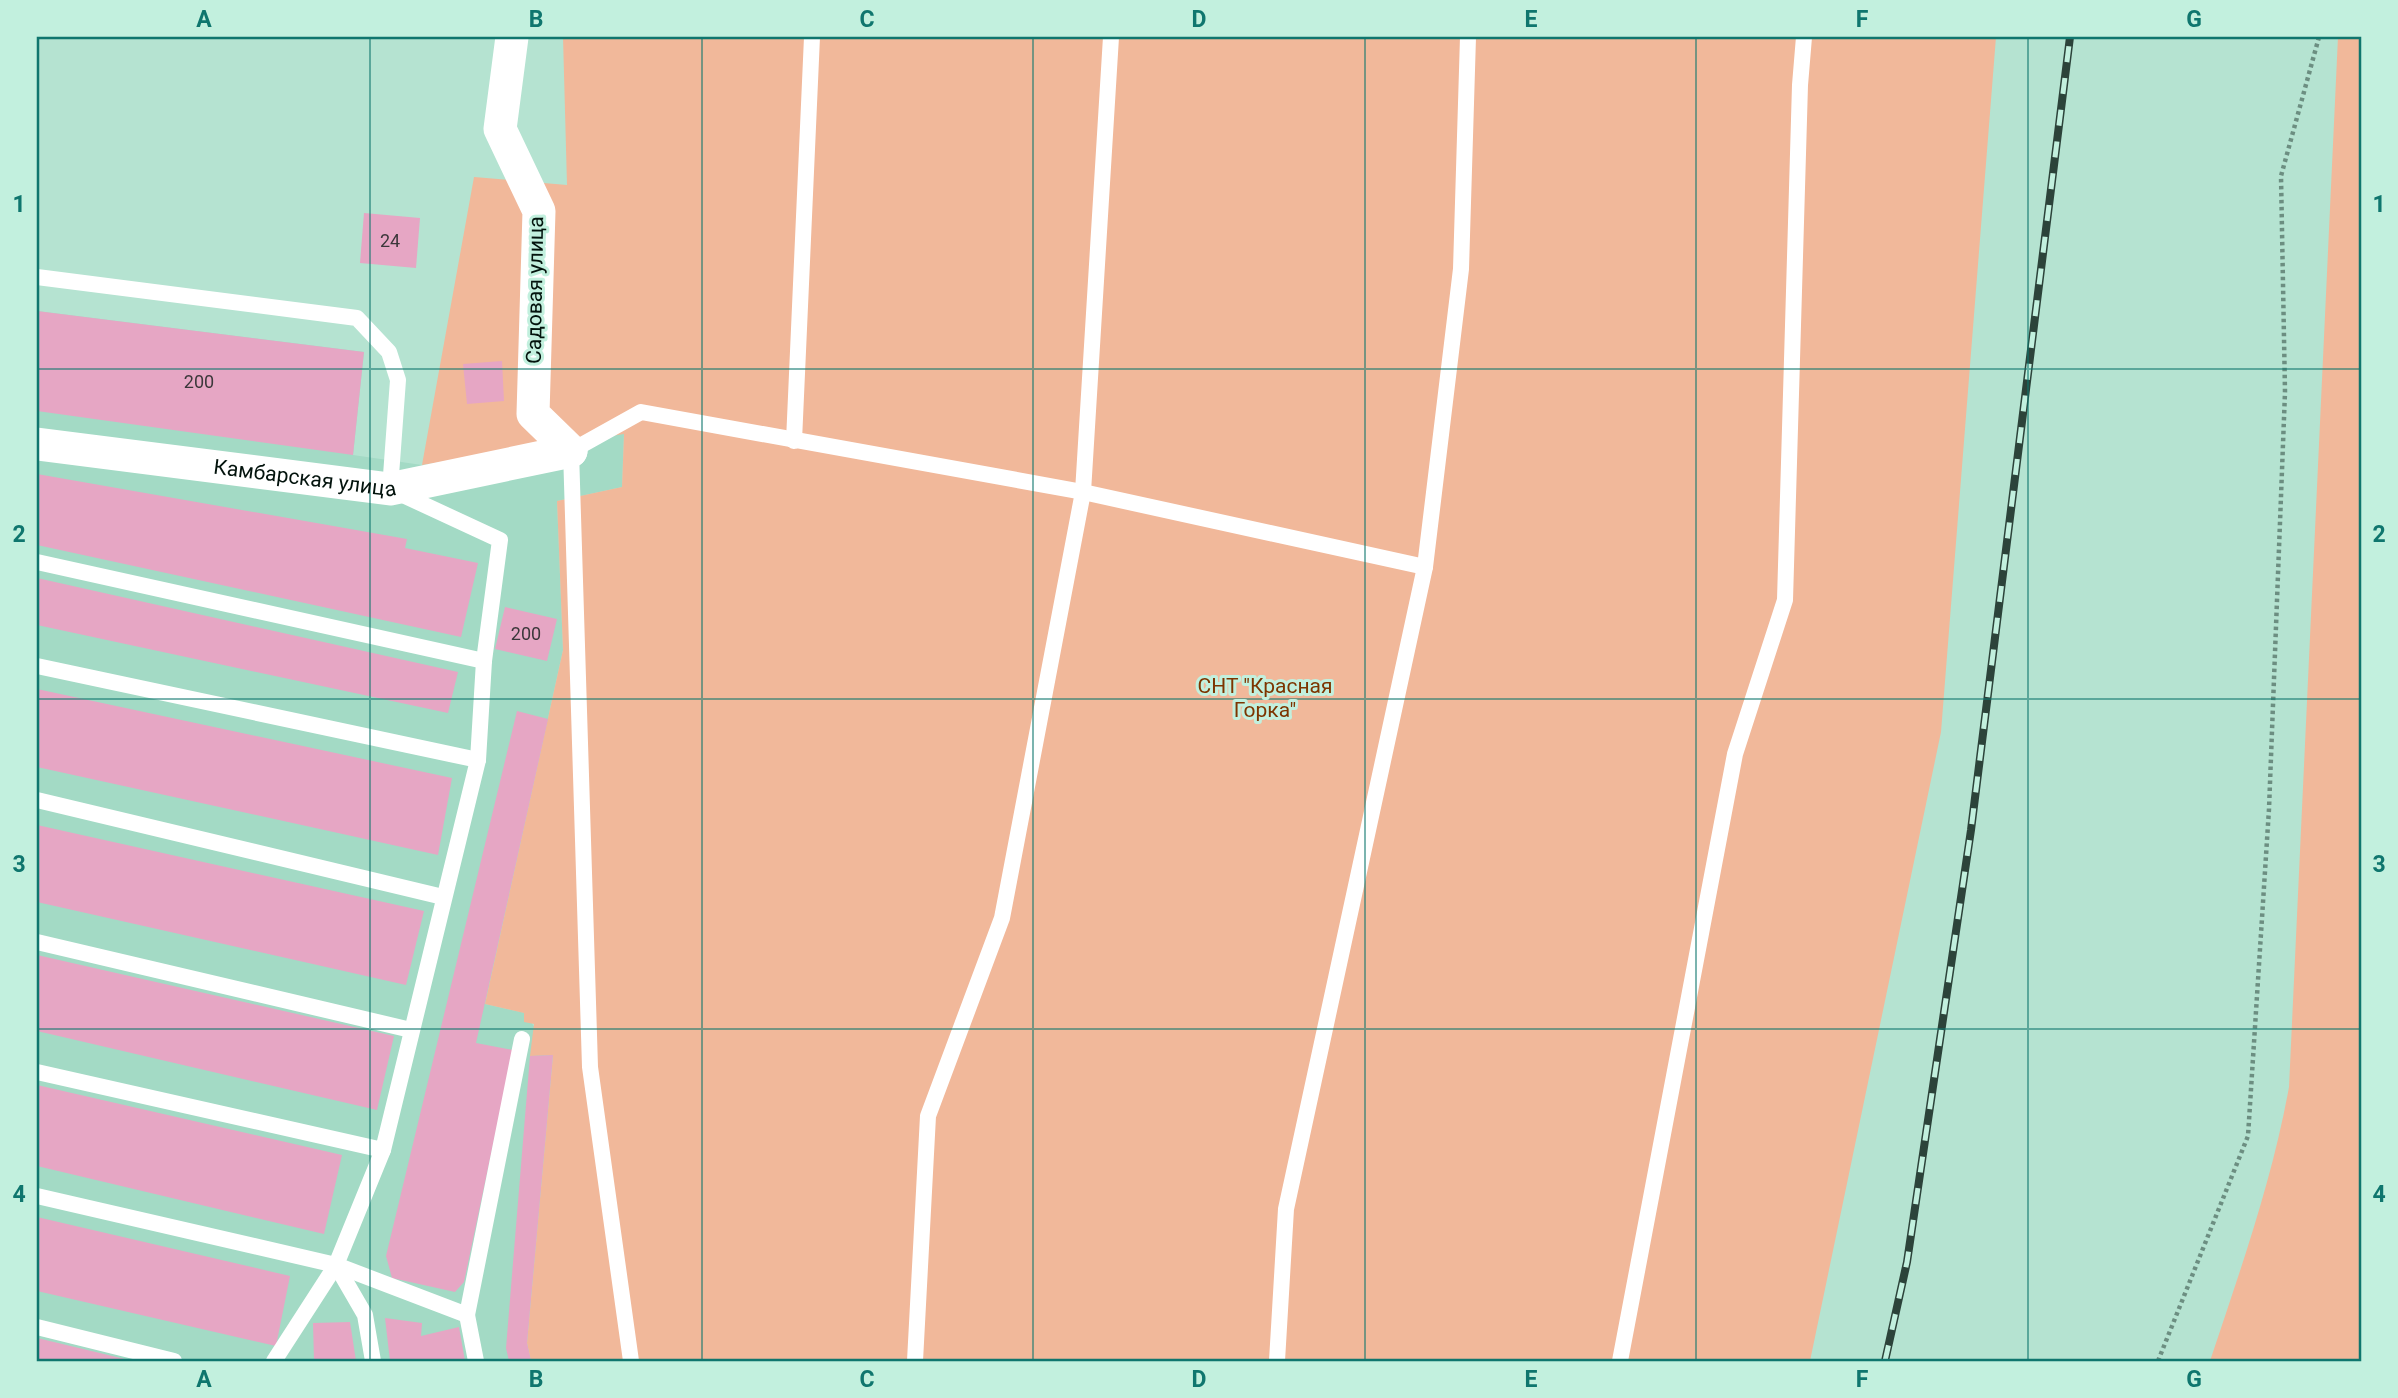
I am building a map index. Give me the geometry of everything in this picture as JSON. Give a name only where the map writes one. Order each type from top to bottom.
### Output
[{"type":"street","name":"Садовая улица","points":[[512,37],[500,128],[539,211],[533,414],[571,452]]},
{"type":"street","name":"Камбарская улица","points":[[37,444],[390,489],[571,452]]},
{"type":"lane","points":[[794,441],[812,37]]},
{"type":"lane","points":[[915,1361],[928,1116],[1002,918],[1083,492],[1111,37]]},
{"type":"lane","points":[[1278,1361],[1286,1209],[1425,567],[1461,269],[1468,37]]},
{"type":"lane","points":[[1620,1361],[1735,754],[1785,600],[1800,85],[1804,37]]},
{"type":"lane","points":[[37,277],[357,318],[389,352],[398,380],[390,489],[500,540],[484,661],[478,760],[383,1150],[336,1265],[274,1361]]},
{"type":"lane","points":[[631,1361],[590,1067],[571,452],[641,412],[1083,492],[1425,567]]},
{"type":"lane","points":[[37,562],[484,661]]},
{"type":"lane","points":[[37,666],[478,760]]},
{"type":"lane","points":[[37,800],[443,897]]},
{"type":"lane","points":[[37,942],[411,1030]]},
{"type":"lane","points":[[476,1361],[467,1315],[522,1039]]},
{"type":"lane","points":[[37,1072],[383,1150]]},
{"type":"lane","points":[[37,1196],[336,1265],[467,1315]]},
{"type":"lane","points":[[336,1265],[365,1315],[373,1361]]},
{"type":"lane","points":[[37,1327],[174,1361]]},
{"type":"path","points":[[2158,1361],[2248,1136],[2269,809],[2285,392],[2281,176],[2319,37]]},
{"type":"shaded area","points":[[37,311],[364,352],[353,455],[422,465],[624,433],[622,487],[557,501],[563,650],[485,1004],[525,1013],[553,1055],[527,1343],[531,1361],[37,1361]]},
{"type":"green space","name":"СНТ \"Красная Горка\"","points":[[563,37],[1996,37],[1941,732],[1810,1361],[531,1361],[527,1343],[553,1055],[530,1056],[534,1024],[524,1022],[524,1013],[485,1004],[563,650],[557,501],[622,487],[624,434],[422,465],[474,177],[567,185]]},
{"type":"green space","points":[[2338,37],[2361,37],[2361,1361],[2210,1361],[2264,1191],[2289,1087]]},
{"type":"building","points":[[364,213],[420,218],[416,268],[360,263]]},
{"type":"building","points":[[37,311],[364,352],[353,455],[37,411]]},
{"type":"building","points":[[502,361],[504,401],[467,404],[463,364]]},
{"type":"building","points":[[37,474],[407,539],[405,548],[478,563],[461,637],[37,545]]},
{"type":"building","points":[[37,578],[458,672],[448,713],[37,625]]},
{"type":"building","points":[[505,607],[557,619],[547,661],[495,649]]},
{"type":"building","points":[[37,689],[452,778],[438,855],[37,767]]},
{"type":"building","points":[[517,711],[548,719],[476,1043],[513,1050],[464,1282],[455,1292],[392,1278],[386,1256]]},
{"type":"building","points":[[37,825],[424,911],[406,985],[37,902]]},
{"type":"building","points":[[37,955],[394,1036],[377,1110],[37,1031]]},
{"type":"building","points":[[553,1055],[527,1343],[531,1361],[509,1361],[506,1348],[530,1056]]},
{"type":"building","points":[[37,1085],[342,1155],[324,1234],[37,1166]]},
{"type":"building","points":[[37,1217],[290,1276],[276,1346],[37,1291]]},
{"type":"building","points":[[385,1318],[422,1323],[421,1336],[459,1327],[465,1361],[390,1361]]},
{"type":"building","points":[[350,1322],[356,1361],[314,1361],[313,1323]]},
{"type":"building","points":[[37,1338],[129,1360],[129,1361],[37,1361]]},
{"type":"railway","points":[[1885,1361],[1907,1262],[1971,830],[2070,37]]}]
